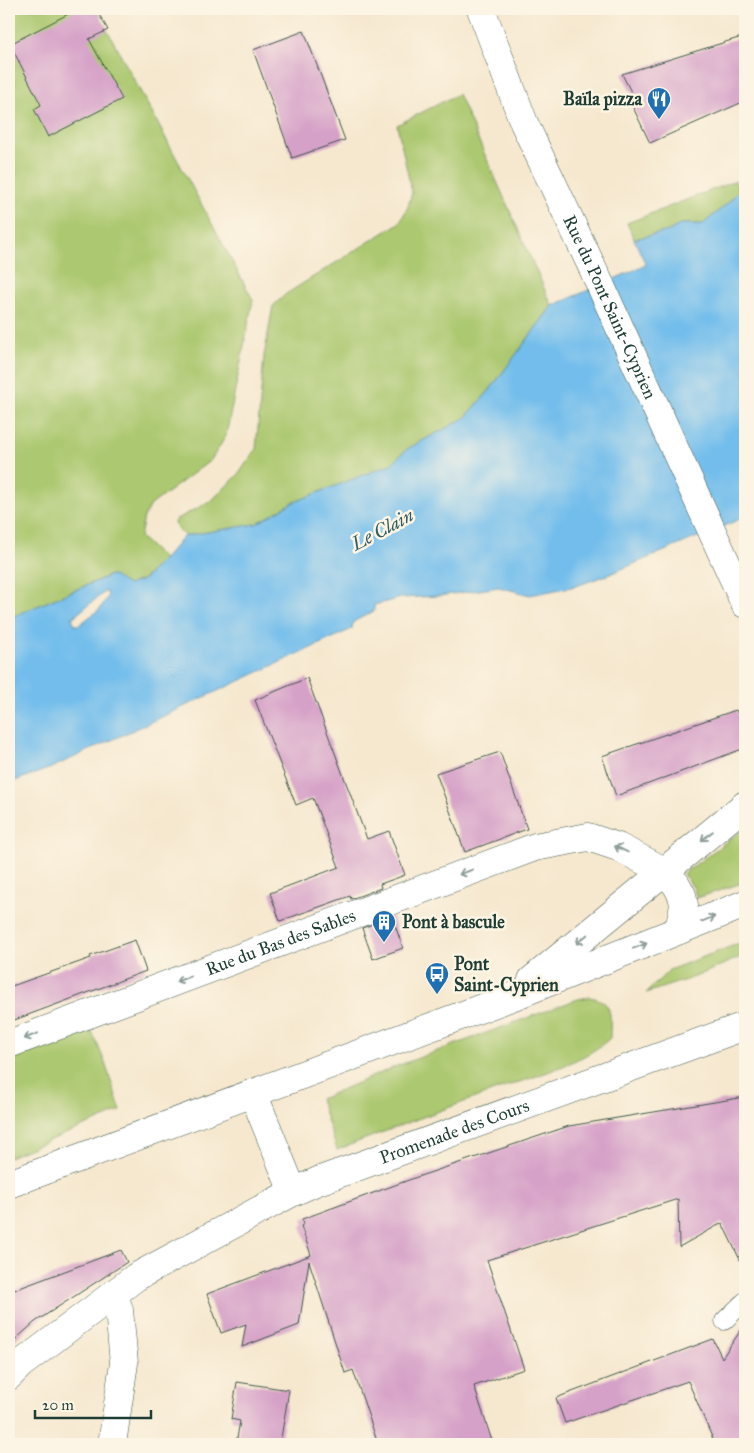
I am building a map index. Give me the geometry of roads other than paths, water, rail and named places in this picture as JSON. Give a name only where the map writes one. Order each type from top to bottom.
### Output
[{"type":"street","name":"Rue du Pont Saint-Cyprien","points":[[481,9],[524,124],[594,271],[745,604]]},
{"type":"street","points":[[514,996],[745,806]]},
{"type":"street","name":"Rue du Bas des Sables","points":[[9,1044],[535,846],[588,837],[618,847],[664,871]]},
{"type":"street","points":[[664,871],[676,884],[682,895],[684,905],[679,930]]},
{"type":"street","points":[[9,1184],[514,996],[745,904]]},
{"type":"street","name":"Promenade des Cours","points":[[9,1376],[21,1364],[136,1277],[293,1192],[318,1181],[739,1028]]},
{"type":"street","points":[[253,1093],[293,1192]]},
{"type":"street","points":[[112,1444],[124,1362],[118,1310],[114,1295]]},
{"type":"lane","points":[[724,1321],[745,1301]]},
{"type":"water","name":"Le Clain","points":[[745,184],[745,517],[610,574],[576,586],[530,595],[499,587],[439,596],[401,598],[374,605],[374,611],[353,622],[352,629],[51,768],[9,783],[9,618],[111,575],[128,585],[143,580],[184,536],[256,524],[292,503],[391,464],[407,449],[465,418],[489,391],[552,306],[646,265],[634,239],[669,231],[681,224],[703,224],[727,204]],"holes":[[[106,591],[108,596],[100,609],[79,625],[75,625],[72,618]]]},
{"type":"place","name":"Baïla pizza","points":[[659,120]]},
{"type":"place","name":"Pont à bascule","points":[[384,943]]},
{"type":"place","name":"Pont Saint-Cyprien","points":[[437,995]]}]
